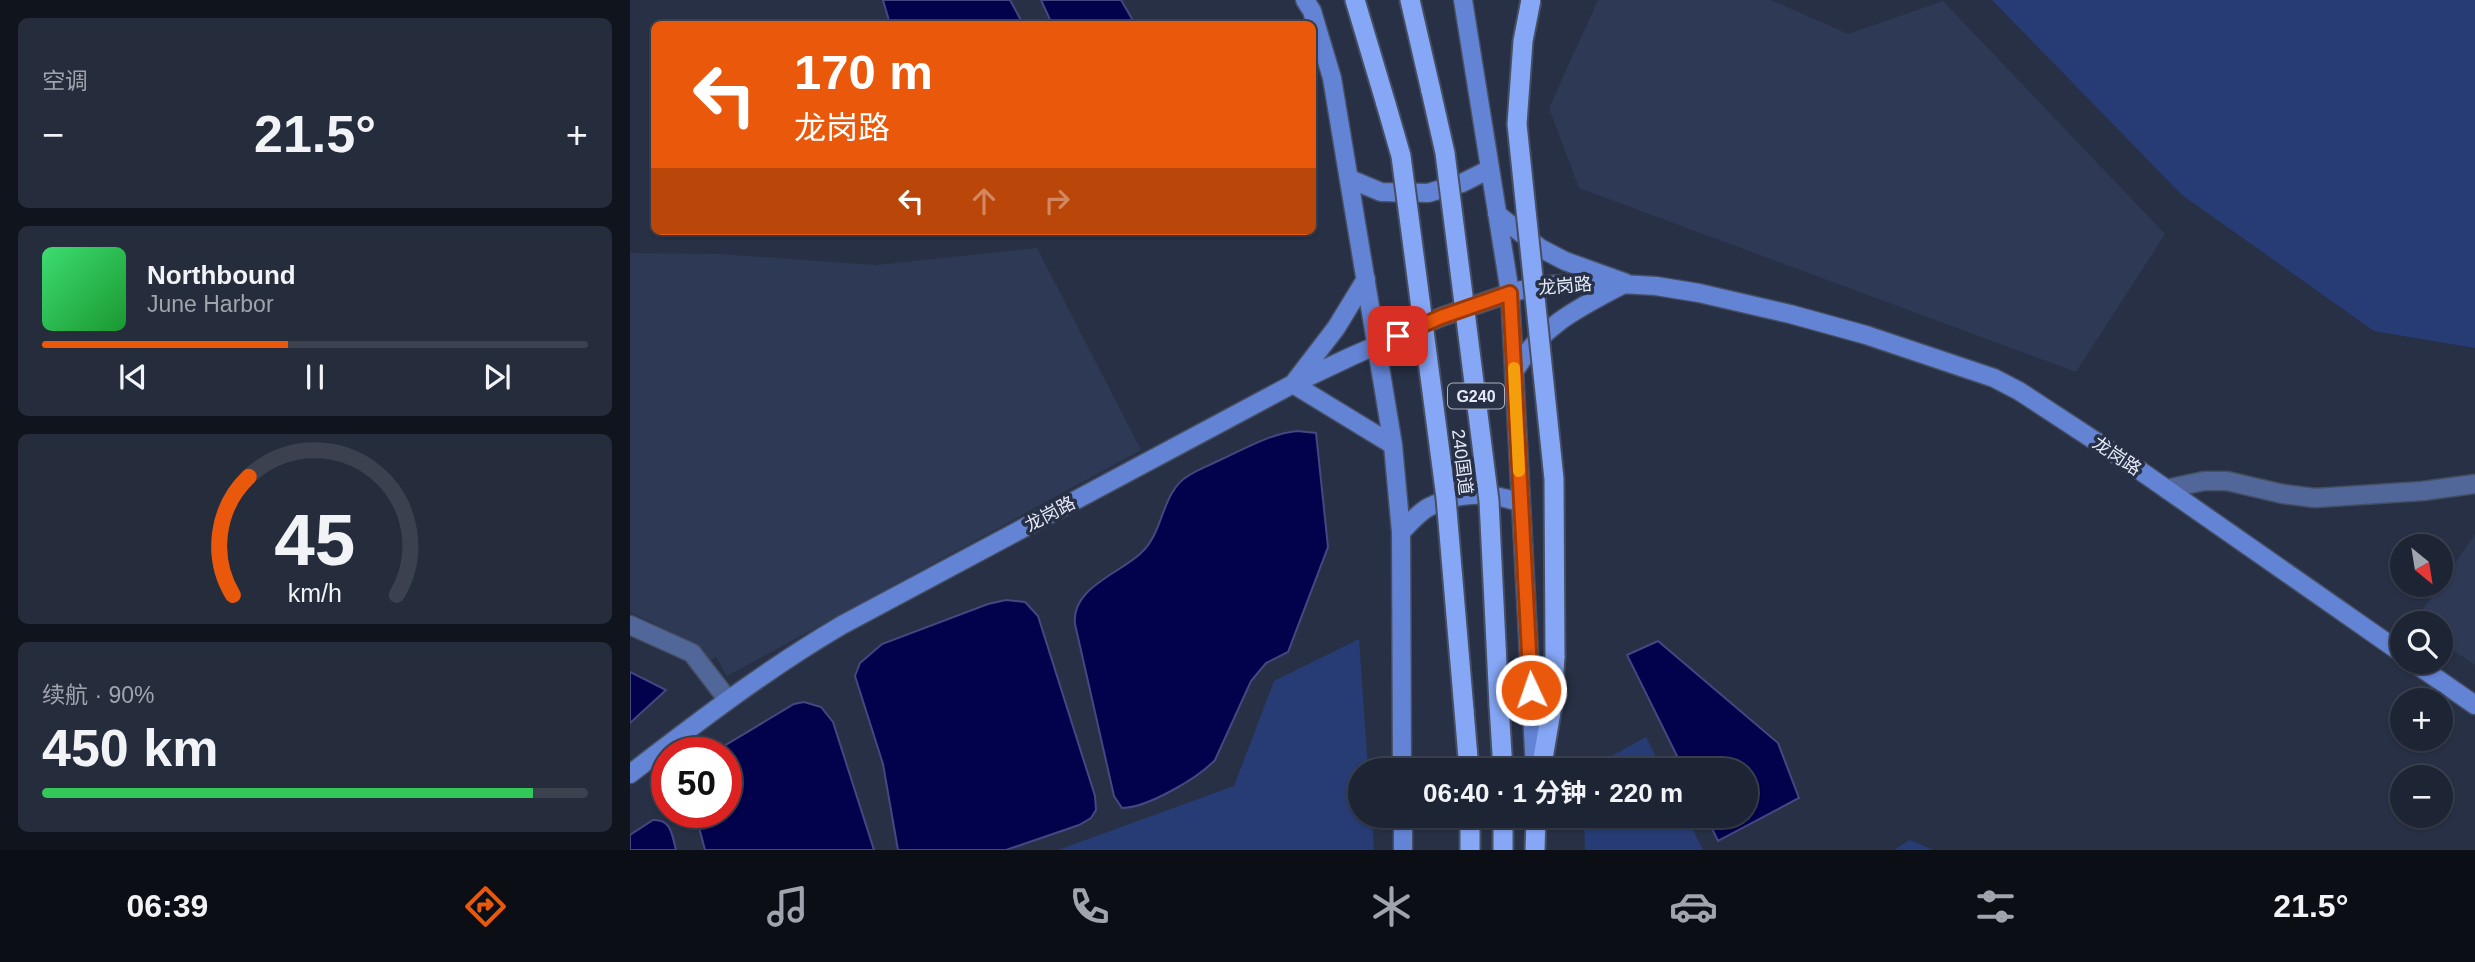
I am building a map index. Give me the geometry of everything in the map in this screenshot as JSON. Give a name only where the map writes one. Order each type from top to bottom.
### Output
[{"type":"highway","name":"240国道","points":[[1355,0],[1401,156],[1443,471],[1468,758]]},
{"type":"highway","name":"240国道","points":[[1410,0],[1445,153],[1489,500],[1502,758]]},
{"type":"highway","points":[[1531,0],[1523,41],[1517,124],[1554,479],[1555,656],[1552,706],[1543,758]]},
{"type":"highway","points":[[1470,828],[1470,850]]},
{"type":"highway","points":[[1503,828],[1503,850]]},
{"type":"highway","points":[[1535,850],[1536,828]]},
{"type":"main road","points":[[1305,0],[1315,21]]},
{"type":"main road","points":[[1463,0],[1510,293],[1534,758]]},
{"type":"main road","points":[[1316,24],[1332,78],[1393,445],[1401,533],[1402,758]]},
{"type":"main road","points":[[1350,178],[1381,191],[1428,193],[1462,183],[1490,169]]},
{"type":"main road","points":[[1497,214],[1541,248],[1626,283]]},
{"type":"main road","points":[[1366,279],[1336,328],[1293,384],[1393,445]]},
{"type":"main road","points":[[1514,372],[1525,352],[1559,319],[1626,283]]},
{"type":"main road","name":"龙岗路","points":[[630,774],[780,663],[842,625],[1293,384],[1441,317],[1510,293],[1557,284],[1626,283],[1699,293],[1866,335],[1977,371],[2019,391],[2166,489],[2390,645]]},
{"type":"main road","points":[[1401,533],[1429,507],[1472,494],[1501,496],[1521,503]]},
{"type":"main road","points":[[2430,674],[2475,705]]},
{"type":"main road","points":[[1403,828],[1403,850]]},
{"type":"street","points":[[2166,489],[2204,481],[2227,481],[2283,494],[2315,498],[2423,491],[2475,484]]},
{"type":"street","points":[[630,625],[692,653],[728,700]]},
{"type":"shaded area","points":[[883,0],[1010,0],[1021,21],[889,21]]},
{"type":"shaded area","points":[[1041,0],[1121,0],[1133,21],[1051,21]]},
{"type":"shaded area","points":[[1598,0],[1771,0],[1848,34],[1943,1],[2165,234],[2076,372],[1579,188],[1549,108]]},
{"type":"shaded area","points":[[1992,0],[2475,0],[2475,348],[2374,331],[2182,195]]},
{"type":"shaded area","points":[[1037,248],[1141,450],[727,676],[716,657],[709,661],[694,643],[630,612],[630,253],[719,254],[876,265]]},
{"type":"shaded area","points":[[1297,431],[1316,433],[1328,547],[1288,652],[1266,663],[1251,681],[1215,760],[1172,791],[1145,803],[1122,808],[1114,796],[1075,624],[1076,611],[1088,591],[1132,561],[1149,545],[1167,502],[1179,483],[1200,469],[1258,442]]},
{"type":"shaded area","points":[[2475,534],[2475,665],[2453,650],[2453,611],[2422,611],[2432,597],[2454,597],[2454,565]]},
{"type":"shaded area","points":[[1006,600],[1025,602],[1038,616],[1095,796],[1096,810],[1091,818],[1079,825],[1006,850],[898,850],[883,764],[855,676],[860,663],[882,644],[988,604]]},
{"type":"shaded area","points":[[1359,639],[1367,758],[1348,758],[1348,828],[1373,828],[1374,850],[1058,850],[1234,786],[1274,681]]},
{"type":"shaded area","points":[[1658,641],[1778,743],[1799,798],[1758,820],[1758,758],[1678,758],[1627,655]]},
{"type":"shaded area","points":[[630,672],[666,690],[630,723]]},
{"type":"shaded area","points":[[804,702],[821,707],[833,722],[874,850],[705,850],[699,828],[742,828],[742,737],[739,737],[794,704]]},
{"type":"shaded area","points":[[1646,737],[1657,758],[1608,758]]},
{"type":"shaded area","points":[[651,821],[651,828],[669,828],[676,850],[630,850],[630,835]]},
{"type":"shaded area","points":[[1584,828],[1692,828],[1703,850],[1585,850]]},
{"type":"shaded area","points":[[1712,828],[1742,828],[1718,841]]},
{"type":"shaded area","points":[[1910,840],[1933,850],[1894,850]]},
{"type":"slow traffic","points":[[1514,368],[1519,471]]},
{"type":"route","points":[[1398,336],[1441,317],[1510,293],[1531,690]]}]
